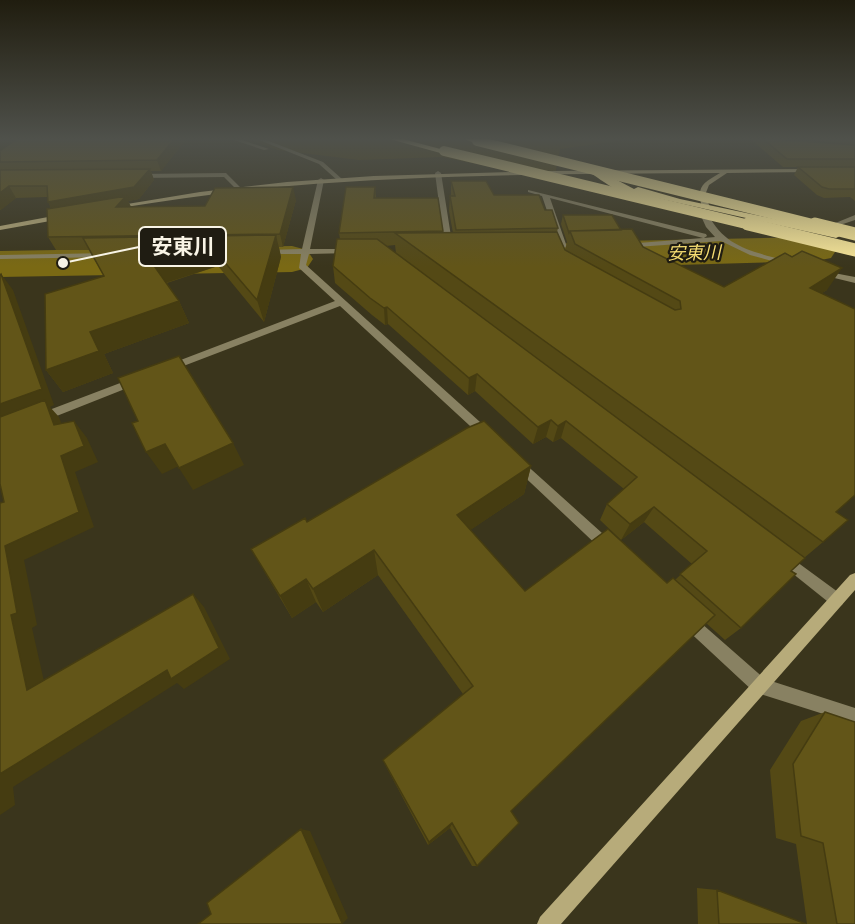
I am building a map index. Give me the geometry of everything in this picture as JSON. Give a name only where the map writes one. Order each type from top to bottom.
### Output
[{"type":"highway","points":[[569,181],[855,250]]},
{"type":"highway","points":[[610,181],[619,187],[706,212],[855,250]]},
{"type":"highway","points":[[624,181],[648,194],[706,212],[855,236]]},
{"type":"highway","points":[[637,181],[855,236]]},
{"type":"street","points":[[232,181],[239,189]]},
{"type":"street","points":[[99,210],[239,189],[311,181]]},
{"type":"street","points":[[321,181],[302,266],[620,558]]},
{"type":"street","points":[[439,181],[449,249]]},
{"type":"street","points":[[710,181],[706,183],[702,195],[708,226],[721,240]]},
{"type":"street","points":[[530,191],[721,240],[796,265]]},
{"type":"street","points":[[545,195],[563,247]]},
{"type":"street","points":[[0,228],[77,214]]},
{"type":"street","points":[[837,224],[855,217]]},
{"type":"street","points":[[610,246],[721,240]]},
{"type":"street","points":[[561,257],[556,247],[575,247]]},
{"type":"street","points":[[438,249],[461,249]]},
{"type":"street","points":[[258,252],[359,250]]},
{"type":"street","points":[[0,257],[117,255]]},
{"type":"street","points":[[815,271],[855,280]]},
{"type":"street","points":[[154,374],[341,302]]},
{"type":"street","points":[[33,420],[143,378]]},
{"type":"street","points":[[770,549],[837,600]]},
{"type":"street","points":[[547,924],[855,580]]},
{"type":"street","points":[[681,614],[760,686],[855,716]]},
{"type":"building","points":[[0,181],[139,181],[134,187],[48,202],[47,186],[9,186],[0,193]]},
{"type":"building","points":[[451,181],[486,181],[494,195],[539,195],[545,210],[552,210],[558,228],[456,230],[450,196],[455,196]]},
{"type":"building","points":[[815,181],[855,181],[855,189],[822,187]]},
{"type":"building","points":[[293,187],[280,234],[48,237],[47,209],[126,196],[116,207],[205,206],[215,188]]},
{"type":"building","points":[[346,187],[375,187],[374,198],[438,198],[443,231],[339,233]]},
{"type":"building","points":[[563,215],[612,215],[621,230],[570,231],[569,233]]},
{"type":"building","points":[[632,229],[643,247],[724,287],[785,253],[792,257],[802,251],[842,268],[810,288],[855,309],[855,495],[836,512],[848,520],[823,542],[395,233],[557,232],[565,250],[675,310],[681,309],[680,301],[575,244],[570,231]]},
{"type":"building","points":[[276,235],[257,300],[210,245],[152,263],[179,301],[90,332],[99,351],[46,370],[45,294],[104,276],[83,238]]},
{"type":"building","points":[[337,239],[377,239],[805,558],[791,571],[796,574],[741,628],[680,574],[707,551],[654,507],[630,524],[607,504],[637,477],[566,421],[558,426],[551,420],[538,427],[477,374],[469,378],[387,307],[384,308],[370,298],[333,266]]},
{"type":"building","points":[[0,275],[42,389],[0,404]]},
{"type":"building","points":[[179,356],[233,443],[179,468],[165,444],[146,452],[132,423],[138,421],[118,378]]},
{"type":"building","points":[[45,400],[54,425],[74,421],[84,446],[61,456],[79,512],[5,546],[17,613],[11,615],[27,690],[193,594],[219,648],[171,679],[167,670],[0,774],[0,503],[4,502],[0,484],[0,417]]},
{"type":"building","points":[[484,421],[531,466],[457,515],[525,591],[608,529],[667,583],[673,578],[715,615],[511,811],[519,823],[477,866],[452,823],[429,842],[383,760],[473,686],[374,550],[313,589],[306,579],[280,596],[251,549],[305,518],[307,522],[467,428]]},
{"type":"building","points":[[825,712],[855,722],[855,924],[837,924],[823,843],[801,836],[793,764]]},
{"type":"building","points":[[301,829],[342,923],[198,924],[211,914],[207,903]]},
{"type":"building","points":[[717,890],[806,924],[719,924]]},
{"type":"waterway","name":"安東川","points":[[572,255],[816,249]]},
{"type":"waterway","name":"安東川","points":[[0,264],[292,259]]},
{"type":"place","name":"安東川","points":[[63,263]]}]
